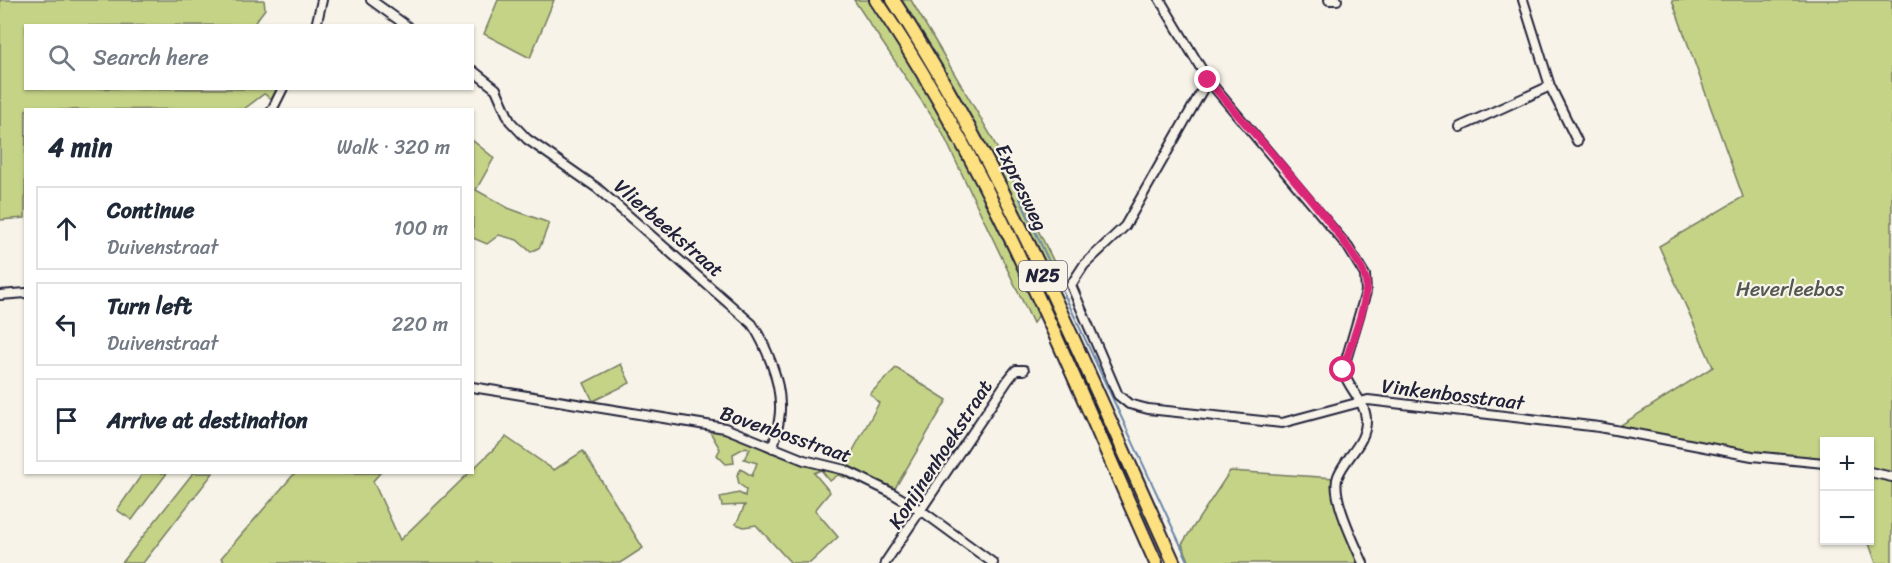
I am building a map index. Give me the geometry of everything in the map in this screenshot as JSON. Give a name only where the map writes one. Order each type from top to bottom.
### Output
[{"type":"highway","name":"Expresweg","points":[[876,0],[945,111],[988,194],[1156,563]]},
{"type":"highway","name":"Expresweg","points":[[893,0],[945,83],[1006,197],[1174,563]]},
{"type":"street","points":[[316,24],[322,0]]},
{"type":"street","points":[[371,0],[404,24]]},
{"type":"street","points":[[1160,0],[1208,80],[1361,266],[1366,292],[1343,370],[1345,378],[1365,411],[1366,427],[1360,442],[1336,478],[1336,490],[1363,563]]},
{"type":"street","points":[[1329,0],[1336,0]]},
{"type":"street","points":[[1523,0],[1551,86],[1576,141]]},
{"type":"street","name":"Vlierbeekstraat","points":[[474,72],[496,89],[510,121],[527,139],[597,188],[753,324],[762,340],[779,394],[780,411],[773,448]]},
{"type":"street","name":"Vinkenbosstraat","points":[[1208,80],[1125,226],[1084,265],[1071,285],[1118,395],[1130,404],[1148,409],[1282,423],[1360,400],[1599,427],[1752,456],[1820,463]]},
{"type":"street","points":[[1460,127],[1551,86]]},
{"type":"street","points":[[273,108],[282,90]]},
{"type":"street","points":[[0,295],[24,293]]},
{"type":"street","name":"Konijnenhoekstraat","points":[[885,563],[1008,380],[1016,370],[1024,370]]},
{"type":"street","name":"Bovenbosstraat","points":[[474,387],[725,428],[804,460],[845,470],[922,511],[993,563]]},
{"type":"street","points":[[1874,473],[1892,477]]},
{"type":"green space","points":[[0,0],[264,0],[265,9],[254,24],[24,24],[24,90],[278,90],[273,100],[264,94],[245,108],[24,108],[24,218],[0,220]]},
{"type":"green space","points":[[498,0],[554,0],[530,58],[484,34]]},
{"type":"green space","points":[[854,0],[911,0],[990,134],[1064,282],[1033,323],[941,130]]},
{"type":"green space","name":"Heverleebos","points":[[1672,0],[1892,0],[1892,563],[1876,563],[1869,545],[1874,545],[1874,437],[1820,437],[1820,460],[1616,428],[1713,367],[1659,246],[1743,197]]},
{"type":"green space","points":[[474,142],[494,158],[476,190],[508,208],[549,223],[540,247],[531,252],[517,240],[499,235],[487,244],[474,238]]},
{"type":"green space","points":[[621,364],[630,383],[593,401],[584,383]]},
{"type":"green space","points":[[896,368],[947,400],[894,490],[890,492],[859,477],[856,481],[838,475],[830,481],[821,470],[814,473],[830,492],[815,510],[838,537],[810,563],[791,563],[756,525],[744,527],[736,524],[745,505],[722,506],[720,497],[739,493],[745,496],[746,489],[739,484],[737,475],[741,469],[752,476],[757,463],[744,459],[750,449],[746,447],[733,454],[734,463],[726,464],[717,455],[720,449],[706,425],[804,460],[844,467],[879,403],[870,394]]},
{"type":"green space","points":[[506,437],[554,470],[583,451],[643,548],[620,563],[225,563],[221,558],[294,474],[379,474],[373,481],[400,540],[468,474],[474,474],[474,468]]},
{"type":"green space","points":[[1230,471],[1335,478],[1360,563],[1190,563],[1182,544]]},
{"type":"green space","points":[[142,474],[166,474],[132,520],[117,510]]},
{"type":"green space","points":[[192,474],[212,474],[143,563],[122,563]]},
{"type":"waterway","points":[[1020,199],[1189,563]]},
{"type":"route","points":[[1208,80],[1361,266],[1365,275],[1366,292],[1343,370]]}]
